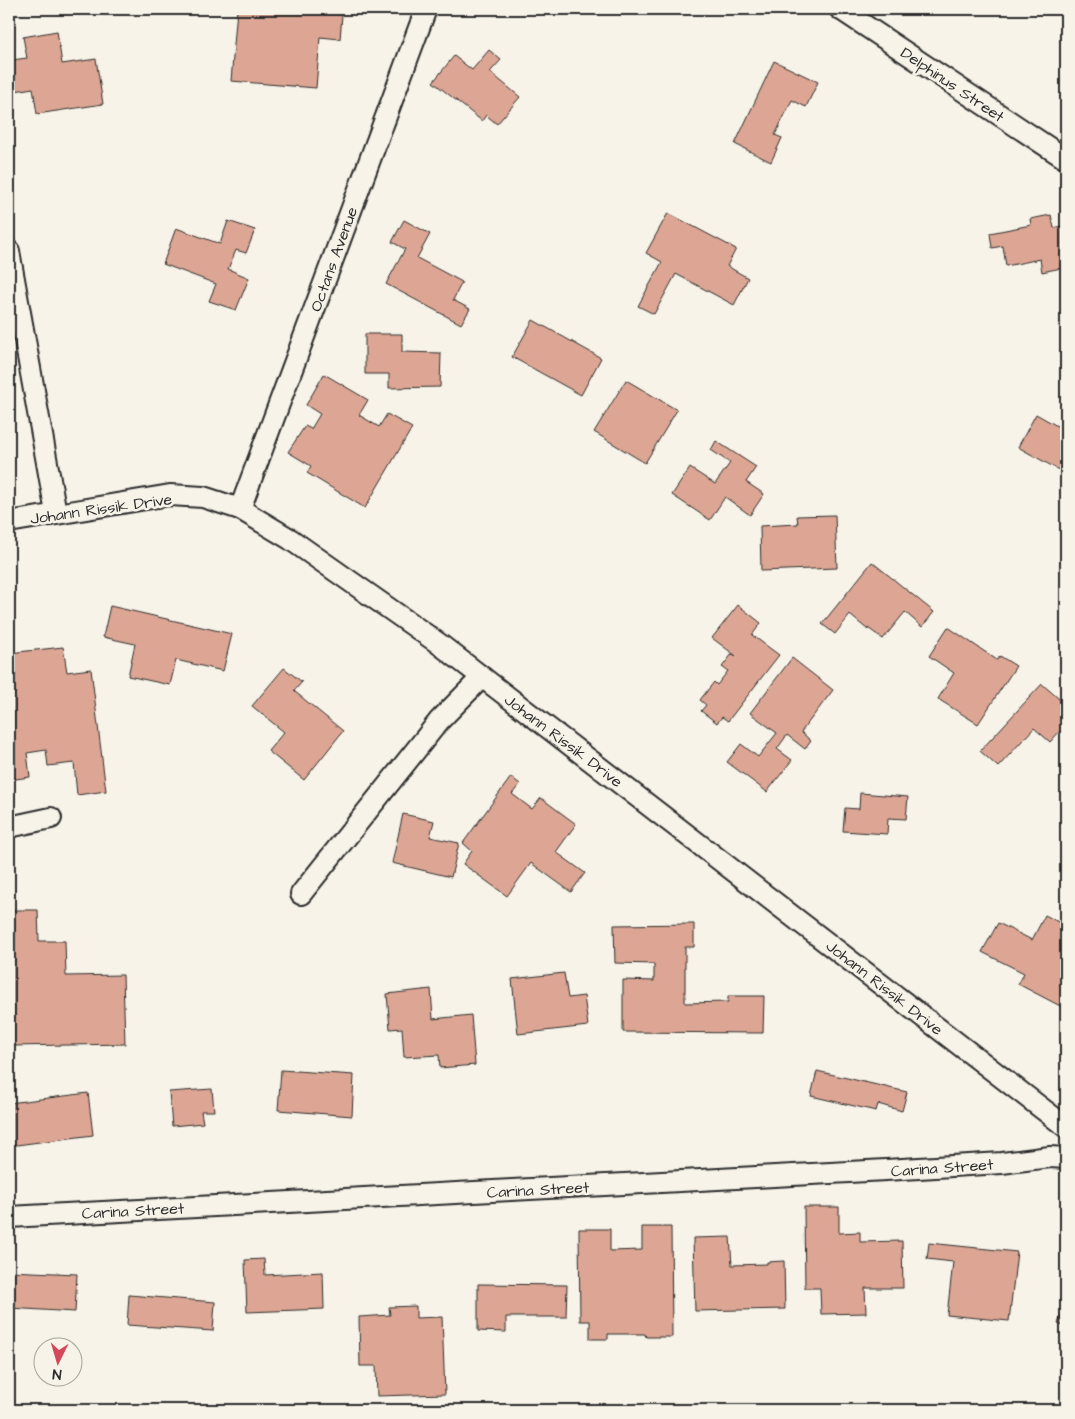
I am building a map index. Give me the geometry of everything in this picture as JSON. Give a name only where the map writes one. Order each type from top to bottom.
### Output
[{"type":"street","name":"Octans Avenue","points":[[240,509],[426,9]]},
{"type":"street","name":"Delphinus Street","points":[[840,9],[1066,159]]},
{"type":"street","points":[[9,251],[56,513]]},
{"type":"street","name":"Johann Rissik Drive","points":[[9,522],[170,495],[203,497],[240,509],[298,544],[423,632],[1066,1127]]},
{"type":"street","points":[[301,894],[439,721],[482,677]]},
{"type":"street","points":[[9,827],[50,818]]},
{"type":"street","name":"Carina Street","points":[[9,1217],[886,1170],[1018,1162],[1050,1157],[1066,1158]]},
{"type":"building","points":[[237,9],[316,9],[315,13],[342,15],[340,39],[320,37],[316,88],[231,81]]},
{"type":"building","points":[[57,31],[62,64],[96,59],[103,104],[37,114],[33,88],[9,92],[9,47],[12,60],[27,58],[23,37]]},
{"type":"building","points":[[489,50],[501,60],[490,72],[520,97],[497,124],[486,115],[482,121],[433,82],[454,56],[472,70]]},
{"type":"building","points":[[774,61],[818,82],[806,107],[792,100],[775,135],[782,138],[771,162],[735,144]]},
{"type":"building","points":[[668,213],[736,249],[727,266],[748,278],[734,305],[676,274],[654,314],[638,306],[662,262],[646,253]]},
{"type":"building","points":[[1051,215],[1054,228],[1065,225],[1066,267],[1042,272],[1040,259],[1006,266],[1003,246],[992,248],[990,233],[1031,225],[1030,219]]},
{"type":"building","points":[[404,220],[430,234],[417,258],[462,282],[453,300],[470,309],[461,324],[386,284],[405,249],[392,242]]},
{"type":"building","points":[[228,221],[255,230],[246,253],[236,250],[228,269],[249,278],[236,310],[209,301],[216,284],[163,264],[176,228],[220,244]]},
{"type":"building","points":[[533,320],[601,358],[581,395],[512,357]]},
{"type":"building","points":[[365,334],[402,334],[402,352],[441,353],[440,387],[389,388],[389,374],[365,374]]},
{"type":"building","points":[[324,374],[368,400],[359,415],[379,427],[387,414],[412,428],[365,508],[307,473],[311,466],[288,452],[305,426],[311,429],[320,414],[306,405]]},
{"type":"building","points":[[626,380],[677,410],[645,463],[594,432]]},
{"type":"building","points":[[1036,414],[1066,431],[1066,474],[1018,447]]},
{"type":"building","points":[[716,441],[756,467],[746,482],[764,494],[750,515],[725,497],[710,520],[672,495],[690,468],[715,484],[730,463],[711,450]]},
{"type":"building","points":[[835,515],[837,568],[761,571],[760,526],[798,524],[797,516]]},
{"type":"building","points":[[872,562],[934,612],[922,627],[905,612],[883,639],[868,628],[868,630],[850,615],[835,634],[822,624]]},
{"type":"building","points":[[738,605],[761,623],[752,635],[779,655],[728,721],[722,717],[717,723],[701,711],[706,705],[700,700],[714,682],[717,685],[728,671],[722,667],[732,654],[736,656],[712,638]]},
{"type":"building","points":[[110,606],[232,634],[223,671],[176,660],[170,685],[128,676],[135,644],[103,637]]},
{"type":"building","points":[[948,627],[997,660],[1000,656],[1016,666],[978,724],[938,699],[954,673],[929,656]]},
{"type":"building","points":[[63,647],[67,672],[91,669],[106,791],[77,795],[74,763],[48,766],[46,750],[27,753],[30,777],[9,780],[9,653]]},
{"type":"building","points":[[792,658],[833,690],[801,732],[811,741],[805,749],[787,735],[777,749],[792,760],[767,792],[727,762],[741,744],[758,757],[777,733],[750,713]]},
{"type":"building","points":[[284,668],[302,682],[294,691],[343,731],[304,780],[268,751],[284,732],[252,706]]},
{"type":"building","points":[[1042,684],[1066,705],[1066,737],[1060,731],[1050,742],[1034,728],[998,767],[980,751]]},
{"type":"building","points":[[511,777],[520,784],[512,794],[532,809],[541,798],[576,824],[556,852],[585,873],[571,892],[531,863],[507,896],[463,864],[472,851],[463,843]]},
{"type":"building","points":[[860,793],[908,797],[906,819],[888,818],[887,834],[843,831],[845,808],[859,809]]},
{"type":"building","points":[[403,814],[434,821],[430,837],[459,843],[451,877],[392,863]]},
{"type":"building","points":[[9,910],[38,910],[39,941],[65,941],[66,976],[123,975],[125,1044],[12,1046]]},
{"type":"building","points":[[1045,915],[1066,926],[1066,1009],[1018,984],[1024,973],[982,952],[998,923],[1032,940]]},
{"type":"building","points":[[694,924],[694,947],[685,947],[685,1003],[728,1002],[728,996],[764,996],[763,1033],[623,1032],[623,980],[654,981],[654,964],[615,963],[614,925]]},
{"type":"building","points":[[564,973],[568,998],[584,996],[588,1026],[518,1034],[512,979]]},
{"type":"building","points":[[431,989],[433,1019],[471,1015],[475,1065],[440,1068],[439,1055],[404,1057],[402,1028],[390,1029],[387,994]]},
{"type":"building","points":[[281,1070],[354,1075],[352,1116],[278,1110]]},
{"type":"building","points":[[817,1071],[907,1092],[902,1111],[878,1104],[876,1111],[811,1096]]},
{"type":"building","points":[[212,1089],[214,1111],[201,1111],[203,1123],[172,1126],[169,1092]]},
{"type":"building","points":[[88,1093],[93,1135],[9,1146],[9,1103]]},
{"type":"building","points":[[804,1207],[839,1207],[839,1233],[860,1232],[860,1242],[902,1241],[903,1288],[865,1288],[866,1313],[821,1314],[820,1288],[805,1288]]},
{"type":"building","points":[[642,1227],[671,1227],[672,1337],[646,1337],[645,1334],[608,1334],[608,1339],[590,1339],[590,1321],[580,1321],[579,1229],[610,1229],[610,1251],[642,1250]]},
{"type":"building","points":[[730,1237],[732,1265],[767,1264],[767,1262],[784,1261],[785,1309],[695,1311],[693,1238]]},
{"type":"building","points":[[929,1243],[1017,1252],[1009,1321],[947,1315],[953,1262],[927,1259]]},
{"type":"building","points":[[264,1259],[265,1275],[323,1272],[324,1309],[247,1312],[245,1260]]},
{"type":"building","points":[[9,1271],[77,1274],[75,1312],[9,1308]]},
{"type":"building","points":[[478,1284],[567,1285],[566,1317],[506,1317],[506,1332],[478,1331]]},
{"type":"building","points":[[129,1295],[215,1302],[213,1331],[127,1325]]},
{"type":"building","points":[[1066,1301],[1066,1327],[1058,1324]]},
{"type":"building","points":[[416,1306],[416,1318],[442,1317],[445,1394],[377,1396],[376,1366],[360,1366],[359,1317],[390,1315],[389,1307]]}]
